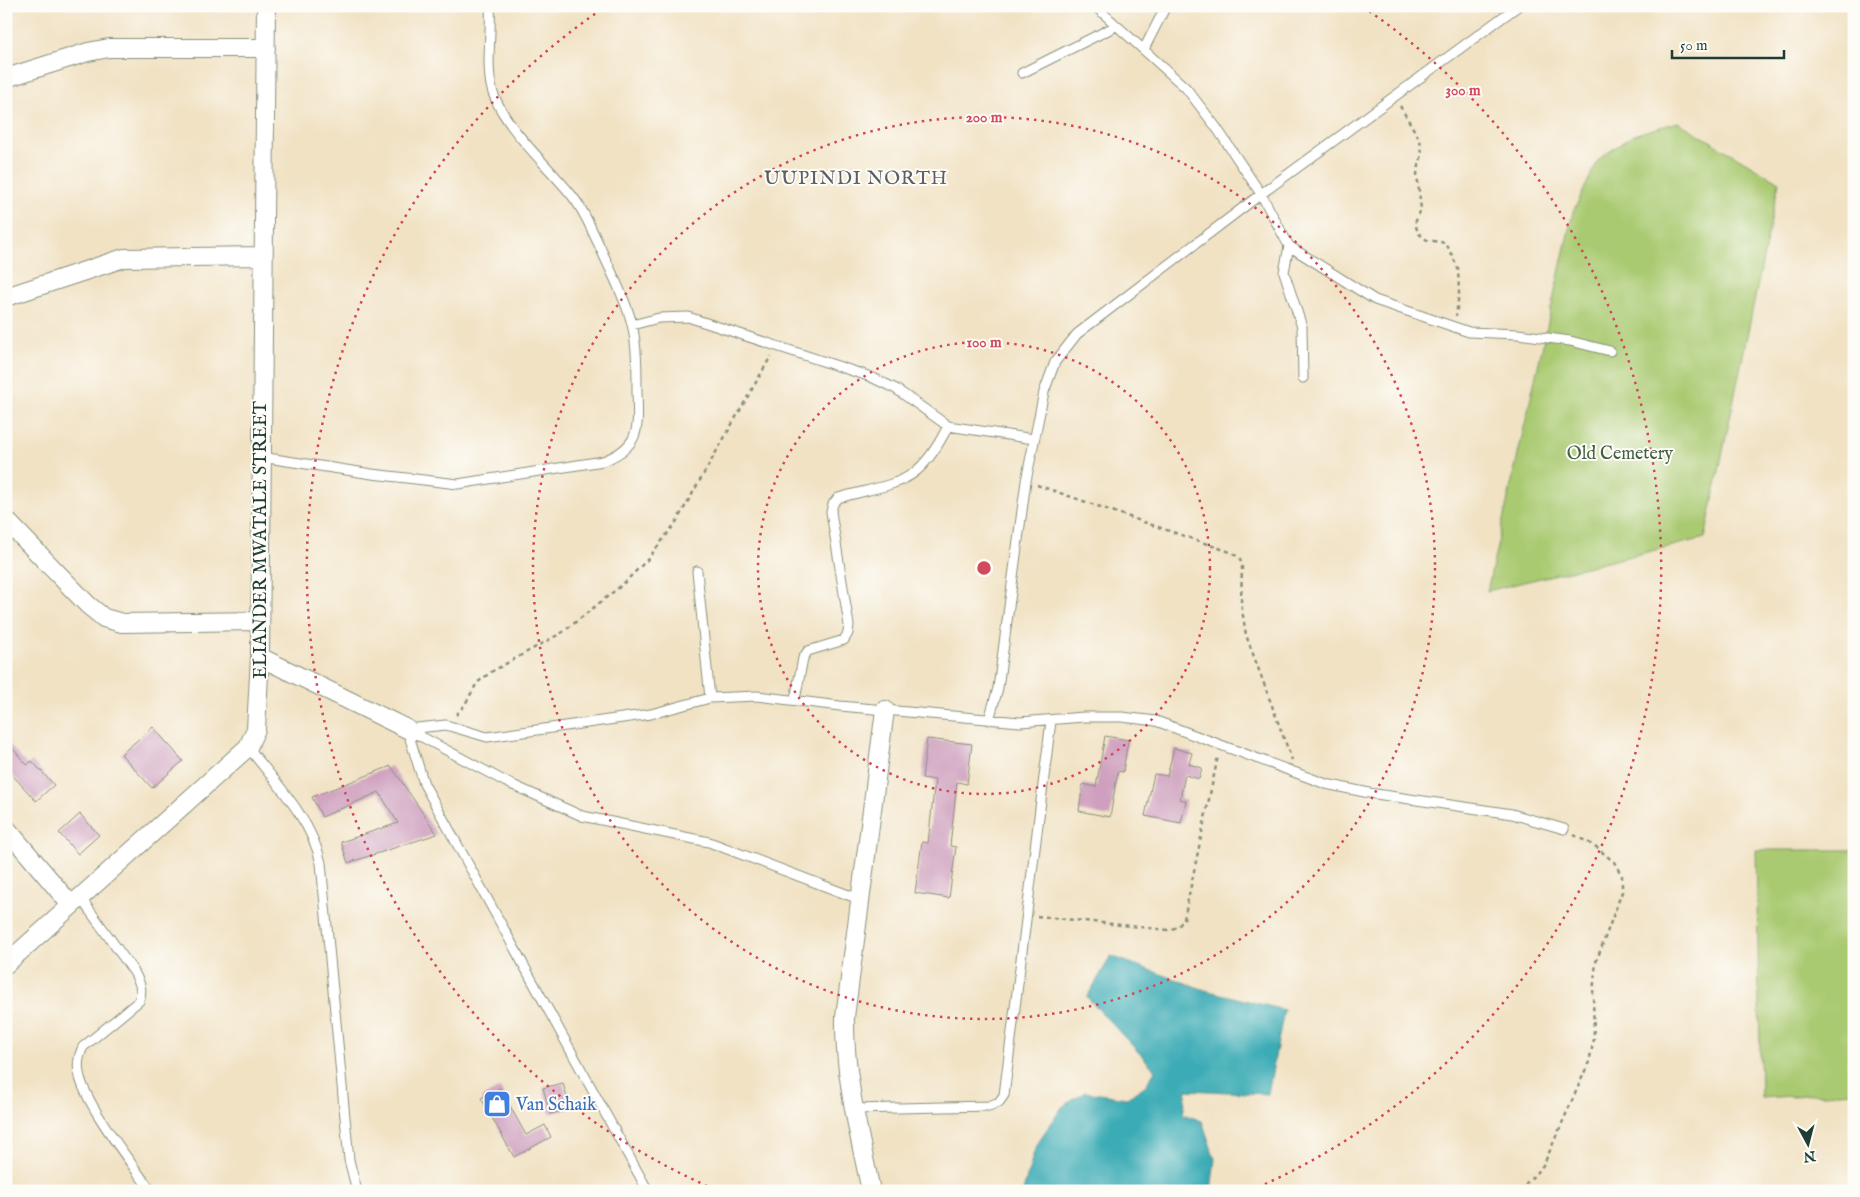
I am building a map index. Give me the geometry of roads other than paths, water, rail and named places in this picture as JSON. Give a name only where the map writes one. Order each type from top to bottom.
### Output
[{"type":"street","name":"ELIANDER MWATALE STREET","points":[[6,964],[248,747],[256,729],[260,657],[266,6]]},
{"type":"street","points":[[6,78],[88,52],[109,48],[266,48]]},
{"type":"street","points":[[6,297],[124,258],[263,256]]},
{"type":"street","points":[[6,520],[88,606],[104,618],[122,623],[260,621]]},
{"type":"street","points":[[260,657],[407,729]]},
{"type":"street","points":[[871,1191],[844,1050],[845,1017],[859,899],[885,710]]},
{"type":"street","points":[[6,828],[75,901]]},
{"type":"lane","points":[[261,457],[381,476],[458,484],[603,461],[620,454],[630,444],[638,426],[636,351],[626,304],[587,220],[575,199],[504,115],[493,92],[490,72],[492,27],[490,6]]},
{"type":"lane","points":[[1095,6],[1186,88],[1216,127],[1261,194],[1289,246],[1375,300],[1468,332],[1518,334],[1570,341],[1610,351]]},
{"type":"lane","points":[[1144,49],[1166,6]]},
{"type":"lane","points":[[989,720],[1003,654],[1026,481],[1044,392],[1055,362],[1077,334],[1261,194],[1518,6]]},
{"type":"lane","points":[[1022,73],[1116,26]]},
{"type":"lane","points":[[1289,246],[1284,272],[1302,328],[1303,378]]},
{"type":"lane","points":[[632,325],[659,318],[688,317],[871,377],[896,389],[948,426],[1034,439]]},
{"type":"lane","points":[[795,700],[804,658],[808,651],[844,640],[848,633],[849,625],[831,512],[833,504],[838,498],[898,483],[917,473],[936,450],[948,426]]},
{"type":"lane","points":[[697,571],[710,698]]},
{"type":"lane","points":[[407,729],[446,725],[487,737],[651,714],[710,698],[757,696],[1020,722],[1084,717],[1122,717],[1156,721],[1326,784],[1369,793],[1512,814],[1564,829]]},
{"type":"lane","points":[[854,1109],[989,1106],[999,1102],[1004,1095],[1051,721]]},
{"type":"lane","points":[[407,729],[506,782],[548,798],[582,816],[709,842],[859,899]]},
{"type":"lane","points":[[407,729],[424,784],[648,1191]]},
{"type":"lane","points":[[248,747],[307,825],[317,844],[321,863],[349,1160],[357,1191]]},
{"type":"lane","points":[[75,901],[134,972],[141,984],[142,993],[139,1001],[83,1047],[79,1055],[79,1075],[109,1130],[151,1191]]},
{"type":"water","points":[[1111,956],[1205,990],[1284,1010],[1268,1094],[1187,1090],[1183,1114],[1202,1121],[1215,1159],[1211,1191],[1023,1191],[1036,1145],[1062,1107],[1085,1092],[1127,1098],[1146,1085],[1155,1070],[1087,997]]},
{"type":"place","name":"Van Schaik","points":[[497,1104]]},
{"type":"district","name":"UUPINDI NORTH","points":[[856,177]]},
{"type":"park label","name":"Old Cemetery","points":[[1620,453]]}]
